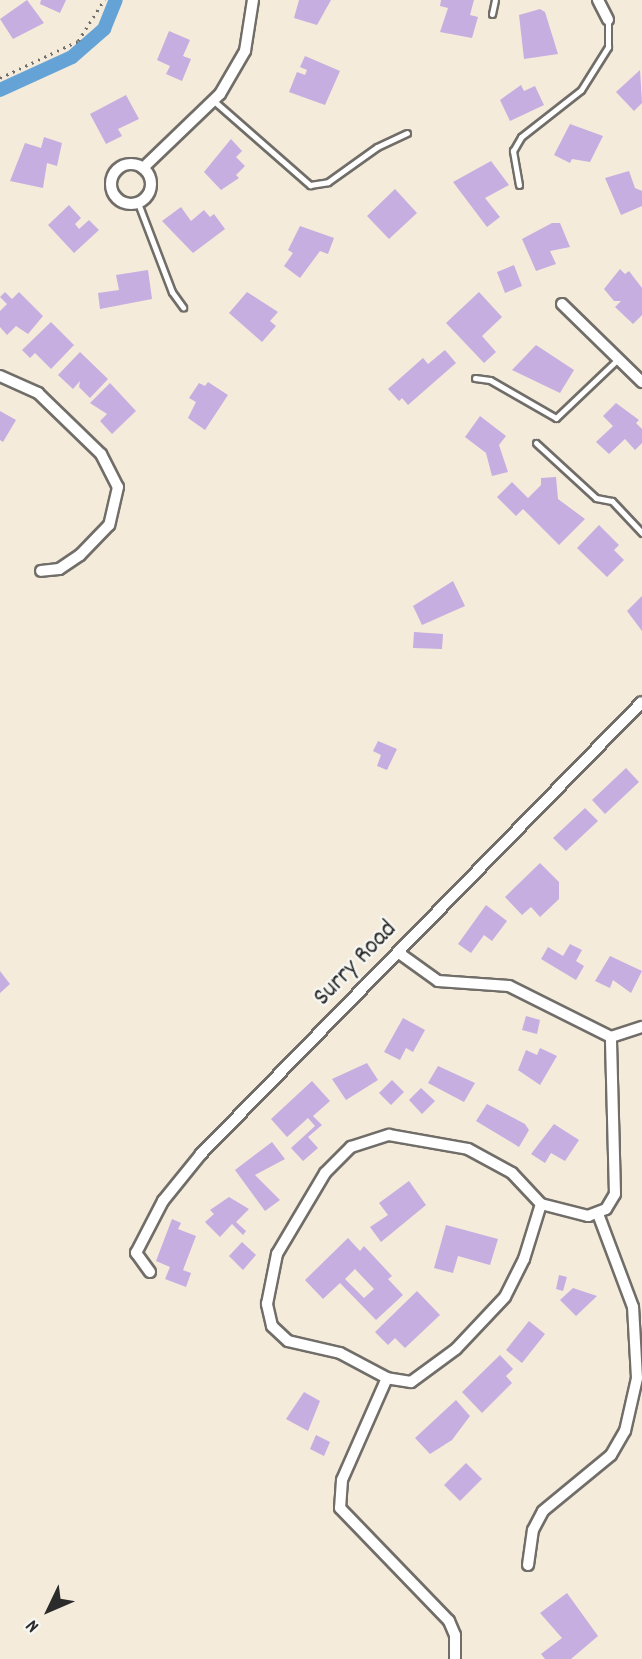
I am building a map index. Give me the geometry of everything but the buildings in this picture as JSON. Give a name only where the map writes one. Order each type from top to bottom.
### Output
[{"type":"street","points":[[143,167],[151,184],[148,195],[138,203],[120,200],[111,184],[115,172],[125,165],[143,167],[214,101],[245,51],[253,0]]},
{"type":"street","points":[[598,0],[608,20]]},
{"type":"street","points":[[562,304],[642,382]]},
{"type":"street","points":[[0,376],[38,393],[102,454],[118,487],[109,525],[70,562],[59,569],[41,571]]},
{"type":"street","name":"Surry Road","points":[[150,1272],[136,1253],[163,1201],[201,1154],[642,702]]},
{"type":"street","points":[[399,953],[438,981],[522,990],[611,1037],[642,1027]]},
{"type":"street","points":[[541,1204],[517,1275],[486,1319],[420,1379],[405,1383],[387,1378],[340,1353],[288,1341],[279,1335],[268,1315],[267,1291],[277,1254],[331,1165],[351,1147],[373,1137],[433,1139],[497,1164],[541,1204],[578,1216],[598,1214],[610,1203],[618,1179],[611,1037]]},
{"type":"street","points":[[528,1565],[533,1530],[543,1511],[611,1455],[625,1430],[637,1378],[633,1307],[598,1214]]},
{"type":"street","points":[[387,1378],[342,1480],[340,1508],[449,1621],[455,1635],[455,1659]]},
{"type":"lane","points":[[492,14],[495,0]]},
{"type":"lane","points":[[519,185],[513,151],[522,137],[581,90],[608,47],[608,20]]},
{"type":"lane","points":[[214,101],[310,185],[328,182],[377,147],[407,133]]},
{"type":"lane","points":[[138,203],[172,292],[183,307]]},
{"type":"lane","points":[[475,377],[489,380],[556,418],[618,359]]},
{"type":"lane","points":[[536,443],[596,498],[612,501],[642,533]]},
{"type":"path","points":[[0,78],[78,41],[104,0]]},
{"type":"waterway","points":[[0,90],[72,57],[104,29],[116,0]]}]
